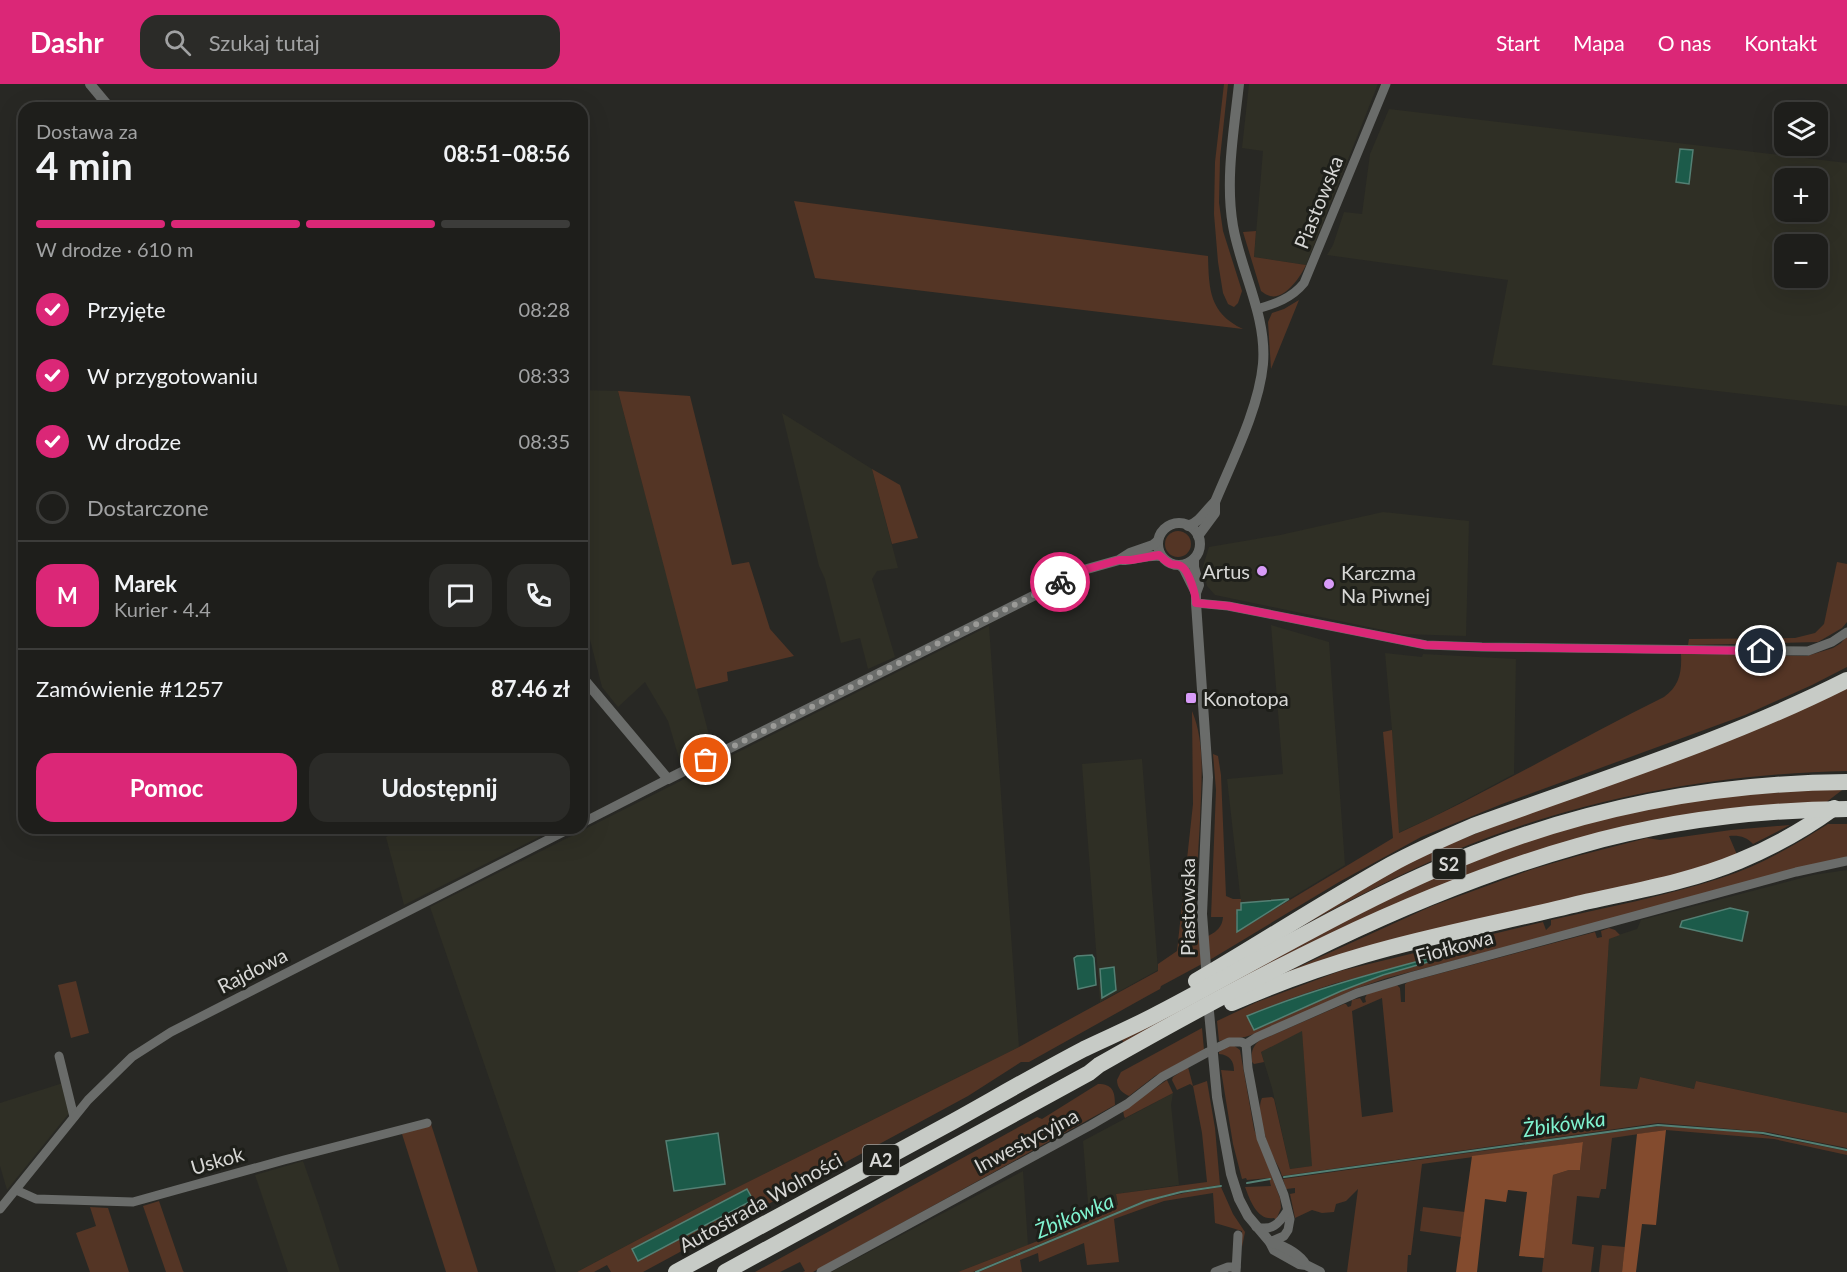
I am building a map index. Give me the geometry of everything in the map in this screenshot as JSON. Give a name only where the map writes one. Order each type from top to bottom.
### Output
[{"type":"highway","points":[[1085,1049],[1125,1022],[1414,853],[1473,826],[1744,727],[1847,680]]},
{"type":"highway","name":"S2","points":[[1085,1049],[1156,1015],[1395,888],[1507,841],[1597,813],[1689,795],[1771,785],[1847,782]]},
{"type":"highway","points":[[1089,1073],[1107,1068],[1221,1008],[1315,970],[1398,945],[1691,877],[1738,862],[1780,842],[1816,821],[1847,798]]},
{"type":"highway","name":"S2","points":[[724,1272],[1089,1073],[1099,1065],[1198,1009],[1367,924],[1420,901],[1507,868],[1579,846],[1654,828],[1763,812],[1847,809]]},
{"type":"highway","name":"Autostrada Wolności","points":[[676,1272],[1085,1049]]},
{"type":"street","points":[[90,84],[105,102]]},
{"type":"street","points":[[1198,536],[1215,513],[1215,502],[1250,417],[1263,363],[1263,342],[1257,309],[1235,238],[1231,212],[1230,166],[1239,84]]},
{"type":"street","name":"Piastowska","points":[[1257,309],[1278,302],[1294,293],[1304,283],[1386,84]]},
{"type":"street","points":[[1188,526],[1199,520],[1215,502]]},
{"type":"street","points":[[1179,523],[1188,526],[1198,536],[1199,548],[1194,559],[1180,565],[1171,564],[1161,556],[1158,549],[1158,541],[1162,532],[1169,526],[1179,523]]},
{"type":"street","points":[[1119,560],[1158,541]]},
{"type":"street","points":[[588,820],[1087,569],[1119,560],[1161,556]]},
{"type":"street","name":"Piastowska","points":[[1194,559],[1193,564],[1199,585],[1196,598],[1208,784],[1203,929],[1219,1107],[1236,1193],[1248,1216],[1274,1250],[1299,1264],[1320,1272]]},
{"type":"street","name":"Piastowska","points":[[1180,565],[1184,569],[1196,598]]},
{"type":"street","points":[[1196,598],[1426,645],[1808,651],[1832,642],[1847,632]]},
{"type":"street","points":[[588,684],[668,779]]},
{"type":"street","name":"Rajdowa","points":[[0,1209],[74,1117],[132,1057],[171,1032],[560,834]]},
{"type":"street","name":"Fiołkowa","points":[[1246,1044],[1357,993],[1796,872],[1847,861]]},
{"type":"street","name":"Inwestycyjna","points":[[821,1272],[1091,1125],[1127,1104],[1162,1077],[1208,1052],[1229,1042],[1246,1044]]},
{"type":"street","points":[[1246,1044],[1248,1068],[1262,1138],[1284,1195],[1290,1219],[1284,1236],[1270,1242]]},
{"type":"street","points":[[58,1056],[74,1117]]},
{"type":"street","name":"Uskok","points":[[16,1190],[36,1199],[133,1202],[427,1123]]},
{"type":"street","points":[[1256,1227],[1265,1229],[1273,1227],[1287,1211]]},
{"type":"street","points":[[1215,1272],[1228,1267],[1236,1270],[1238,1234]]},
{"type":"shaded area","points":[[1224,84],[1228,84],[1220,158],[1219,203],[1223,231],[1242,291],[1234,307],[1228,304],[1223,293],[1214,214],[1215,162]]},
{"type":"shaded area","points":[[1249,84],[1378,84],[1306,265],[1254,257],[1263,151],[1242,148]]},
{"type":"shaded area","points":[[1389,109],[1847,163],[1847,406],[1492,365],[1508,280],[1327,255],[1333,245],[1344,212],[1362,214],[1370,154]]},
{"type":"shaded area","points":[[1680,149],[1693,150],[1689,184],[1676,182]]},
{"type":"shaded area","points":[[794,201],[1208,256],[1209,279],[1217,308],[1232,323],[1243,329],[815,278]]},
{"type":"shaded area","points":[[1256,231],[1254,257],[1306,265],[1287,291],[1276,296],[1266,295],[1261,291],[1243,232]]},
{"type":"shaded area","points":[[1299,300],[1271,369],[1268,322],[1272,313]]},
{"type":"shaded area","points":[[588,390],[618,391],[713,750],[681,765],[668,721],[645,682],[618,707],[602,687],[588,632]]},
{"type":"shaded area","points":[[618,391],[690,396],[732,565],[749,562],[770,629],[794,656],[727,672],[728,681],[696,689]]},
{"type":"shaded area","points":[[782,413],[872,469],[898,568],[877,571],[872,579],[895,657],[868,669],[860,638],[841,643],[825,579],[819,566]]},
{"type":"shaded area","points":[[872,469],[900,485],[918,538],[892,544]]},
{"type":"shaded area","points":[[1383,512],[1469,521],[1466,636],[1402,634],[1215,595],[1207,586],[1203,566],[1209,547],[1280,535]]},
{"type":"shaded area","points":[[1178,531],[1187,535],[1191,544],[1187,553],[1178,557],[1169,553],[1165,544],[1169,535]]},
{"type":"shaded area","points":[[1837,562],[1847,564],[1847,622],[1842,628],[1818,642],[1688,645],[1689,639],[1795,638],[1815,633],[1824,624]]},
{"type":"shaded area","points":[[1271,625],[1329,642],[1345,865],[1289,899],[1241,903],[1227,779],[1283,774]]},
{"type":"shaded area","points":[[989,626],[1019,1047],[724,1194],[577,1272],[556,1272],[430,907],[575,834],[588,834],[588,828]]},
{"type":"shaded area","points":[[1847,636],[1847,667],[1745,715],[1502,804],[1421,837],[1339,882],[1213,958],[1161,986],[1160,989],[1029,1062],[1021,1062],[968,1096],[643,1272],[611,1272],[607,1265],[594,1272],[577,1272],[724,1194],[1019,1047],[1158,971],[1158,964],[1177,951],[1193,804],[1192,711],[1199,737],[1202,765],[1195,922],[1182,923],[1181,926],[1187,939],[1194,942],[1217,930],[1223,917],[1211,917],[1216,790],[1213,754],[1218,756],[1221,775],[1226,896],[1241,899],[1241,910],[1236,915],[1237,932],[1393,838],[1383,732],[1392,730],[1399,833],[1466,801],[1664,697],[1673,688],[1678,678],[1681,654],[1807,656],[1833,648]],"holes":[[[747,1189],[753,1201],[639,1260]]]},
{"type":"shaded area","points":[[1385,653],[1422,657],[1423,654],[1516,659],[1514,774],[1398,833],[1392,730]]},
{"type":"shaded area","points":[[1847,686],[1847,771],[1746,777],[1696,784],[1646,793],[1548,817],[1433,860],[1291,932],[1352,893],[1432,851]]},
{"type":"shaded area","points":[[1142,759],[1158,970],[1100,1002],[1082,764]]},
{"type":"shaded area","points":[[1846,787],[1824,804],[1560,846],[1124,1043],[1122,1040],[1296,945],[1440,872],[1562,829],[1692,799]]},
{"type":"shaded area","points":[[1828,824],[1847,824],[1847,858],[1387,978],[1355,989],[1269,1029],[1245,1037],[1219,1041],[1217,1021],[1257,1002],[1340,971],[1543,922],[1546,930],[1551,925],[1551,920],[1658,896],[1700,884],[1749,867]],"holes":[[[1434,957],[1341,991],[1254,1030],[1248,1017],[1289,999],[1333,984]]]},
{"type":"shaded area","points":[[1790,825],[1753,844],[1742,837],[1729,836],[1738,857],[1718,864],[1285,973],[1432,906],[1533,869],[1647,838],[1660,840]]},
{"type":"shaded area","points":[[392,834],[545,834],[404,905],[386,837]]},
{"type":"shaded area","points":[[1847,870],[1847,1113],[1696,1081],[1694,1089],[1640,1077],[1637,1089],[1600,1086],[1609,938],[1637,929],[1641,920],[1813,875]]},
{"type":"shaded area","points":[[1289,899],[1237,932],[1237,910],[1241,910],[1241,903]]},
{"type":"shaded area","points":[[1730,908],[1748,912],[1742,941],[1680,927],[1682,921]]},
{"type":"shaded area","points":[[1609,928],[1620,935],[1609,939],[1600,1086],[1637,1089],[1640,1077],[1694,1089],[1696,1081],[1847,1113],[1847,1148],[1767,1132],[1658,1123],[1282,1176],[1264,1131],[1260,1103],[1262,1098],[1272,1097],[1274,1099],[1290,1169],[1312,1166],[1302,1031],[1261,1052],[1264,1062],[1254,1064],[1252,1053],[1259,1041],[1344,1004],[1351,1006],[1352,1000],[1360,998],[1363,1003],[1366,1002],[1367,994],[1397,985],[1400,988],[1401,1002],[1405,1002],[1405,984],[1408,982],[1595,932],[1597,938],[1602,937],[1601,931]],"holes":[[[1382,998],[1393,1112],[1362,1117],[1352,1011]]]},
{"type":"shaded area","points":[[1092,955],[1096,985],[1078,989],[1074,958]]},
{"type":"shaded area","points":[[1434,957],[1435,960],[1383,975],[1341,991],[1254,1030],[1247,1016],[1316,991]]},
{"type":"shaded area","points":[[1114,967],[1116,990],[1102,998],[1100,969]]},
{"type":"shaded area","points":[[76,981],[89,1033],[71,1038],[58,985]]},
{"type":"shaded area","points":[[1202,1028],[1204,1050],[1155,1076],[1129,1096],[1120,1090],[1117,1080],[1121,1072]]},
{"type":"shaded area","points":[[1302,1030],[1313,1166],[1290,1169],[1272,1088],[1261,1052]]},
{"type":"shaded area","points":[[1233,1045],[1240,1050],[1254,1129],[1280,1198],[1281,1208],[1276,1220],[1259,1213],[1245,1187],[1271,1186],[1269,1178],[1242,1179],[1233,1144],[1221,1070],[1234,1071],[1234,1067],[1231,1059],[1219,1052]]},
{"type":"shaded area","points":[[1188,1067],[1193,1086],[1190,1084],[1177,1090],[1172,1080],[1173,1077]]},
{"type":"shaded area","points":[[1167,1080],[1173,1093],[1125,1118],[1123,1110]]},
{"type":"shaded area","points":[[1207,1081],[1215,1128],[1220,1185],[1181,1191],[1141,1202],[973,1272],[958,1272],[1089,1221],[1089,1215],[1118,1205],[1116,1194],[1207,1182],[1202,1133],[1193,1086]]},
{"type":"shaded area","points":[[63,1083],[70,1112],[7,1190],[0,1166],[0,1103]]},
{"type":"shaded area","points":[[1098,1084],[1110,1087],[1115,1105],[813,1272],[803,1272],[805,1271],[800,1262],[780,1272],[755,1272],[1037,1117],[1042,1119]]},
{"type":"shaded area","points":[[1173,1093],[1171,1105],[1179,1185],[1116,1194],[1118,1205],[1089,1215],[1083,1141]]},
{"type":"shaded area","points":[[431,1124],[478,1272],[446,1272],[402,1134]]},
{"type":"shaded area","points":[[1667,1126],[1753,1133],[1847,1151],[1847,1155],[1774,1139],[1666,1130],[1612,1138],[1606,1189],[1601,1189],[1599,1198],[1577,1196],[1572,1244],[1594,1247],[1591,1272],[1542,1272],[1553,1175],[1569,1170],[1580,1170],[1583,1142],[1422,1164],[1407,1272],[1347,1272],[1358,1189],[1346,1201],[1336,1204],[1334,1212],[1322,1213],[1312,1210],[1295,1218],[1290,1194],[1295,1193],[1295,1188],[1286,1189],[1283,1179],[1651,1127]]},
{"type":"shaded area","points":[[1666,1130],[1656,1225],[1642,1224],[1636,1272],[1622,1272],[1637,1134]]},
{"type":"shaded area","points":[[718,1133],[725,1184],[674,1191],[666,1141]]},
{"type":"shaded area","points":[[1583,1142],[1580,1170],[1569,1170],[1553,1175],[1544,1258],[1519,1256],[1527,1192],[1508,1190],[1506,1202],[1485,1199],[1477,1272],[1456,1272],[1472,1156]]},
{"type":"shaded area","points":[[303,1161],[340,1272],[288,1272],[255,1175]]},
{"type":"shaded area","points":[[1023,1171],[1028,1245],[958,1272],[831,1272]]},
{"type":"shaded area","points":[[1221,1187],[1233,1214],[1245,1232],[1242,1247],[1242,1231],[1215,1223],[1213,1193],[1164,1201],[1114,1219],[1119,1262],[1087,1265],[1084,1243],[1039,1262],[1038,1253],[1020,1260],[1022,1272],[979,1272],[1148,1201]]},
{"type":"shaded area","points":[[747,1189],[753,1200],[638,1261],[632,1249]]},
{"type":"shaded area","points":[[159,1201],[184,1272],[166,1272],[143,1206]]},
{"type":"shaded area","points":[[90,1207],[108,1208],[129,1272],[90,1272],[76,1233],[96,1226]]},
{"type":"shaded area","points":[[1423,1207],[1465,1212],[1461,1237],[1420,1231]]},
{"type":"shaded area","points":[[1602,1245],[1625,1247],[1622,1272],[1599,1272]]},
{"type":"waterway","name":"Żbikówka","points":[[1284,1177],[1658,1125],[1763,1133],[1847,1150]]},
{"type":"waterway","name":"Żbikówka","points":[[1247,1183],[1270,1179]]},
{"type":"waterway","name":"Żbikówka","points":[[976,1272],[1146,1201],[1181,1192],[1221,1186]]},
{"type":"way so far","points":[[706,760],[1060,582]]},
{"type":"place","name":"Artus","points":[[1262,571]]},
{"type":"place","name":"Karczma Na Piwnej","points":[[1329,584]]},
{"type":"place","name":"Konotopa","points":[[1191,698]]},
{"type":"route","points":[[1060,582],[1087,569],[1119,560],[1159,555],[1167,562],[1180,565],[1184,569],[1196,593],[1196,603],[1252,610],[1426,645],[1761,651]]}]
